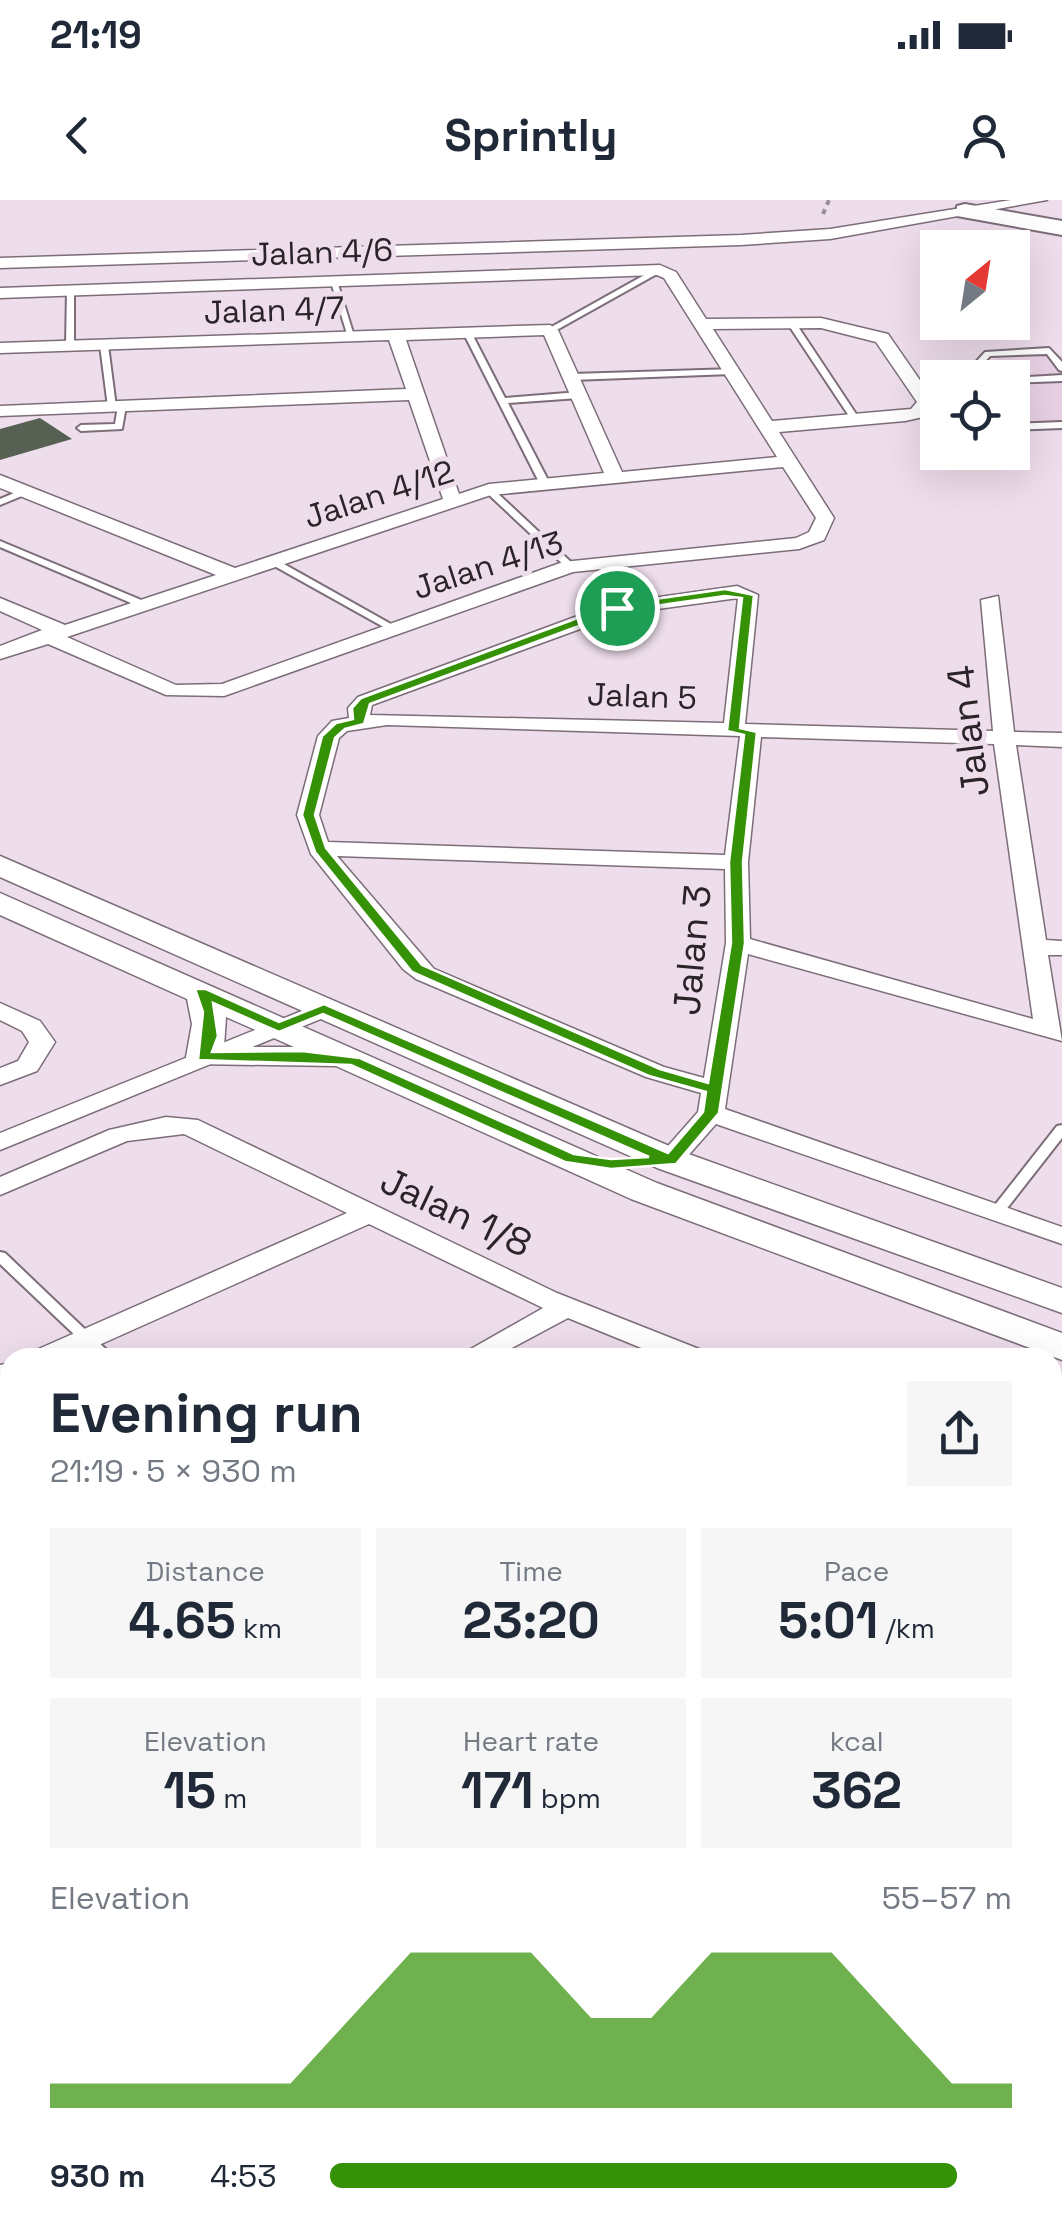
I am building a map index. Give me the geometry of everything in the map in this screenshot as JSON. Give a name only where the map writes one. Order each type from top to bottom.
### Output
[{"type":"main road","points":[[965,211],[996,200]]},
{"type":"main road","points":[[1041,200],[1062,220]]},
{"type":"main road","points":[[965,211],[1062,228]]},
{"type":"street","points":[[0,263],[742,240],[830,234],[1041,200]]},
{"type":"street","name":"Jalan 4/6","points":[[0,293],[653,270]]},
{"type":"street","name":"Jalan 4/13","points":[[0,604],[173,691],[224,690],[570,566],[799,543],[818,536],[824,518],[770,427],[670,276],[653,270]]},
{"type":"street","points":[[702,324],[822,323],[882,338],[926,402],[917,413],[770,427]]},
{"type":"street","points":[[550,330],[616,477]]},
{"type":"street","name":"Jalan 4/7","points":[[0,348],[550,330]]},
{"type":"street","points":[[396,336],[453,502]]},
{"type":"street","points":[[0,412],[416,394]]},
{"type":"street","name":"Jalan 4/12","points":[[0,653],[489,490],[791,461]]},
{"type":"street","points":[[0,481],[232,574]]},
{"type":"street","name":"Jalan 3","points":[[350,724],[365,701],[617,608],[725,593],[748,595],[736,862],[738,943],[712,1101]]},
{"type":"street","name":"Jalan 4","points":[[991,600],[1004,738],[1035,948],[1054,1033]]},
{"type":"street","points":[[350,724],[329,736],[308,815],[320,849],[417,968],[712,1101],[1062,1236]]},
{"type":"street","name":"Jalan 5","points":[[350,724],[1062,740]]},
{"type":"street","points":[[320,849],[736,862]]},
{"type":"street","points":[[0,865],[670,1160],[1062,1302]]},
{"type":"street","points":[[0,903],[570,1158],[697,1211],[1062,1347]]},
{"type":"street","points":[[738,943],[1054,1033]]},
{"type":"street","points":[[1035,948],[1062,948]]},
{"type":"street","points":[[200,992],[210,1012],[211,1036],[203,1057]]},
{"type":"street","points":[[0,1142],[324,1008]]},
{"type":"street","points":[[0,1010],[32,1026],[42,1042],[28,1066],[0,1077]]},
{"type":"street","points":[[203,1057],[302,1056],[354,1061]]},
{"type":"street","points":[[697,1211],[680,1198],[669,1173],[670,1160],[712,1101]]},
{"type":"street","name":"Jalan 1/8","points":[[0,1187],[135,1129],[167,1122],[189,1126],[366,1215],[567,1307],[669,1348]]},
{"type":"street","points":[[570,1158],[611,1164],[670,1160]]},
{"type":"street","points":[[98,1348],[366,1215]]},
{"type":"street","points":[[488,1348],[567,1307]]},
{"type":"lane","points":[[550,330],[653,270]]},
{"type":"lane","points":[[333,281],[352,338]]},
{"type":"lane","points":[[70,290],[70,346]]},
{"type":"lane","points":[[790,321],[856,420]]},
{"type":"lane","points":[[468,334],[544,484]]},
{"type":"lane","points":[[80,428],[119,427],[104,345]]},
{"type":"lane","points":[[982,360],[988,354],[1049,352],[1061,366]]},
{"type":"lane","points":[[502,401],[576,386],[732,370]]},
{"type":"lane","points":[[1030,379],[1062,378]]},
{"type":"lane","points":[[1030,427],[1062,424]]},
{"type":"lane","points":[[489,490],[570,566]]},
{"type":"lane","points":[[0,502],[26,491]]},
{"type":"lane","points":[[0,544],[142,604]]},
{"type":"lane","points":[[272,561],[393,628]]},
{"type":"lane","points":[[996,1213],[1062,1129]]},
{"type":"lane","points":[[0,1256],[98,1348]]},
{"type":"shaded area","points":[[1062,355],[1062,429],[1030,432],[1030,360],[997,358]]},
{"type":"building","points":[[40,418],[72,439],[0,460],[0,429]]},
{"type":"route","points":[[617,608],[365,701],[359,708],[360,722],[340,726],[329,736],[308,815],[320,849],[412,964],[425,974],[654,1072],[714,1089],[711,1113],[670,1160],[611,1164],[570,1158],[354,1061],[302,1056],[203,1057],[211,1036],[210,1012],[200,992],[279,1028],[324,1008],[670,1160],[711,1113],[738,943],[736,862],[751,732],[734,731],[748,595],[725,593],[617,608]]}]
